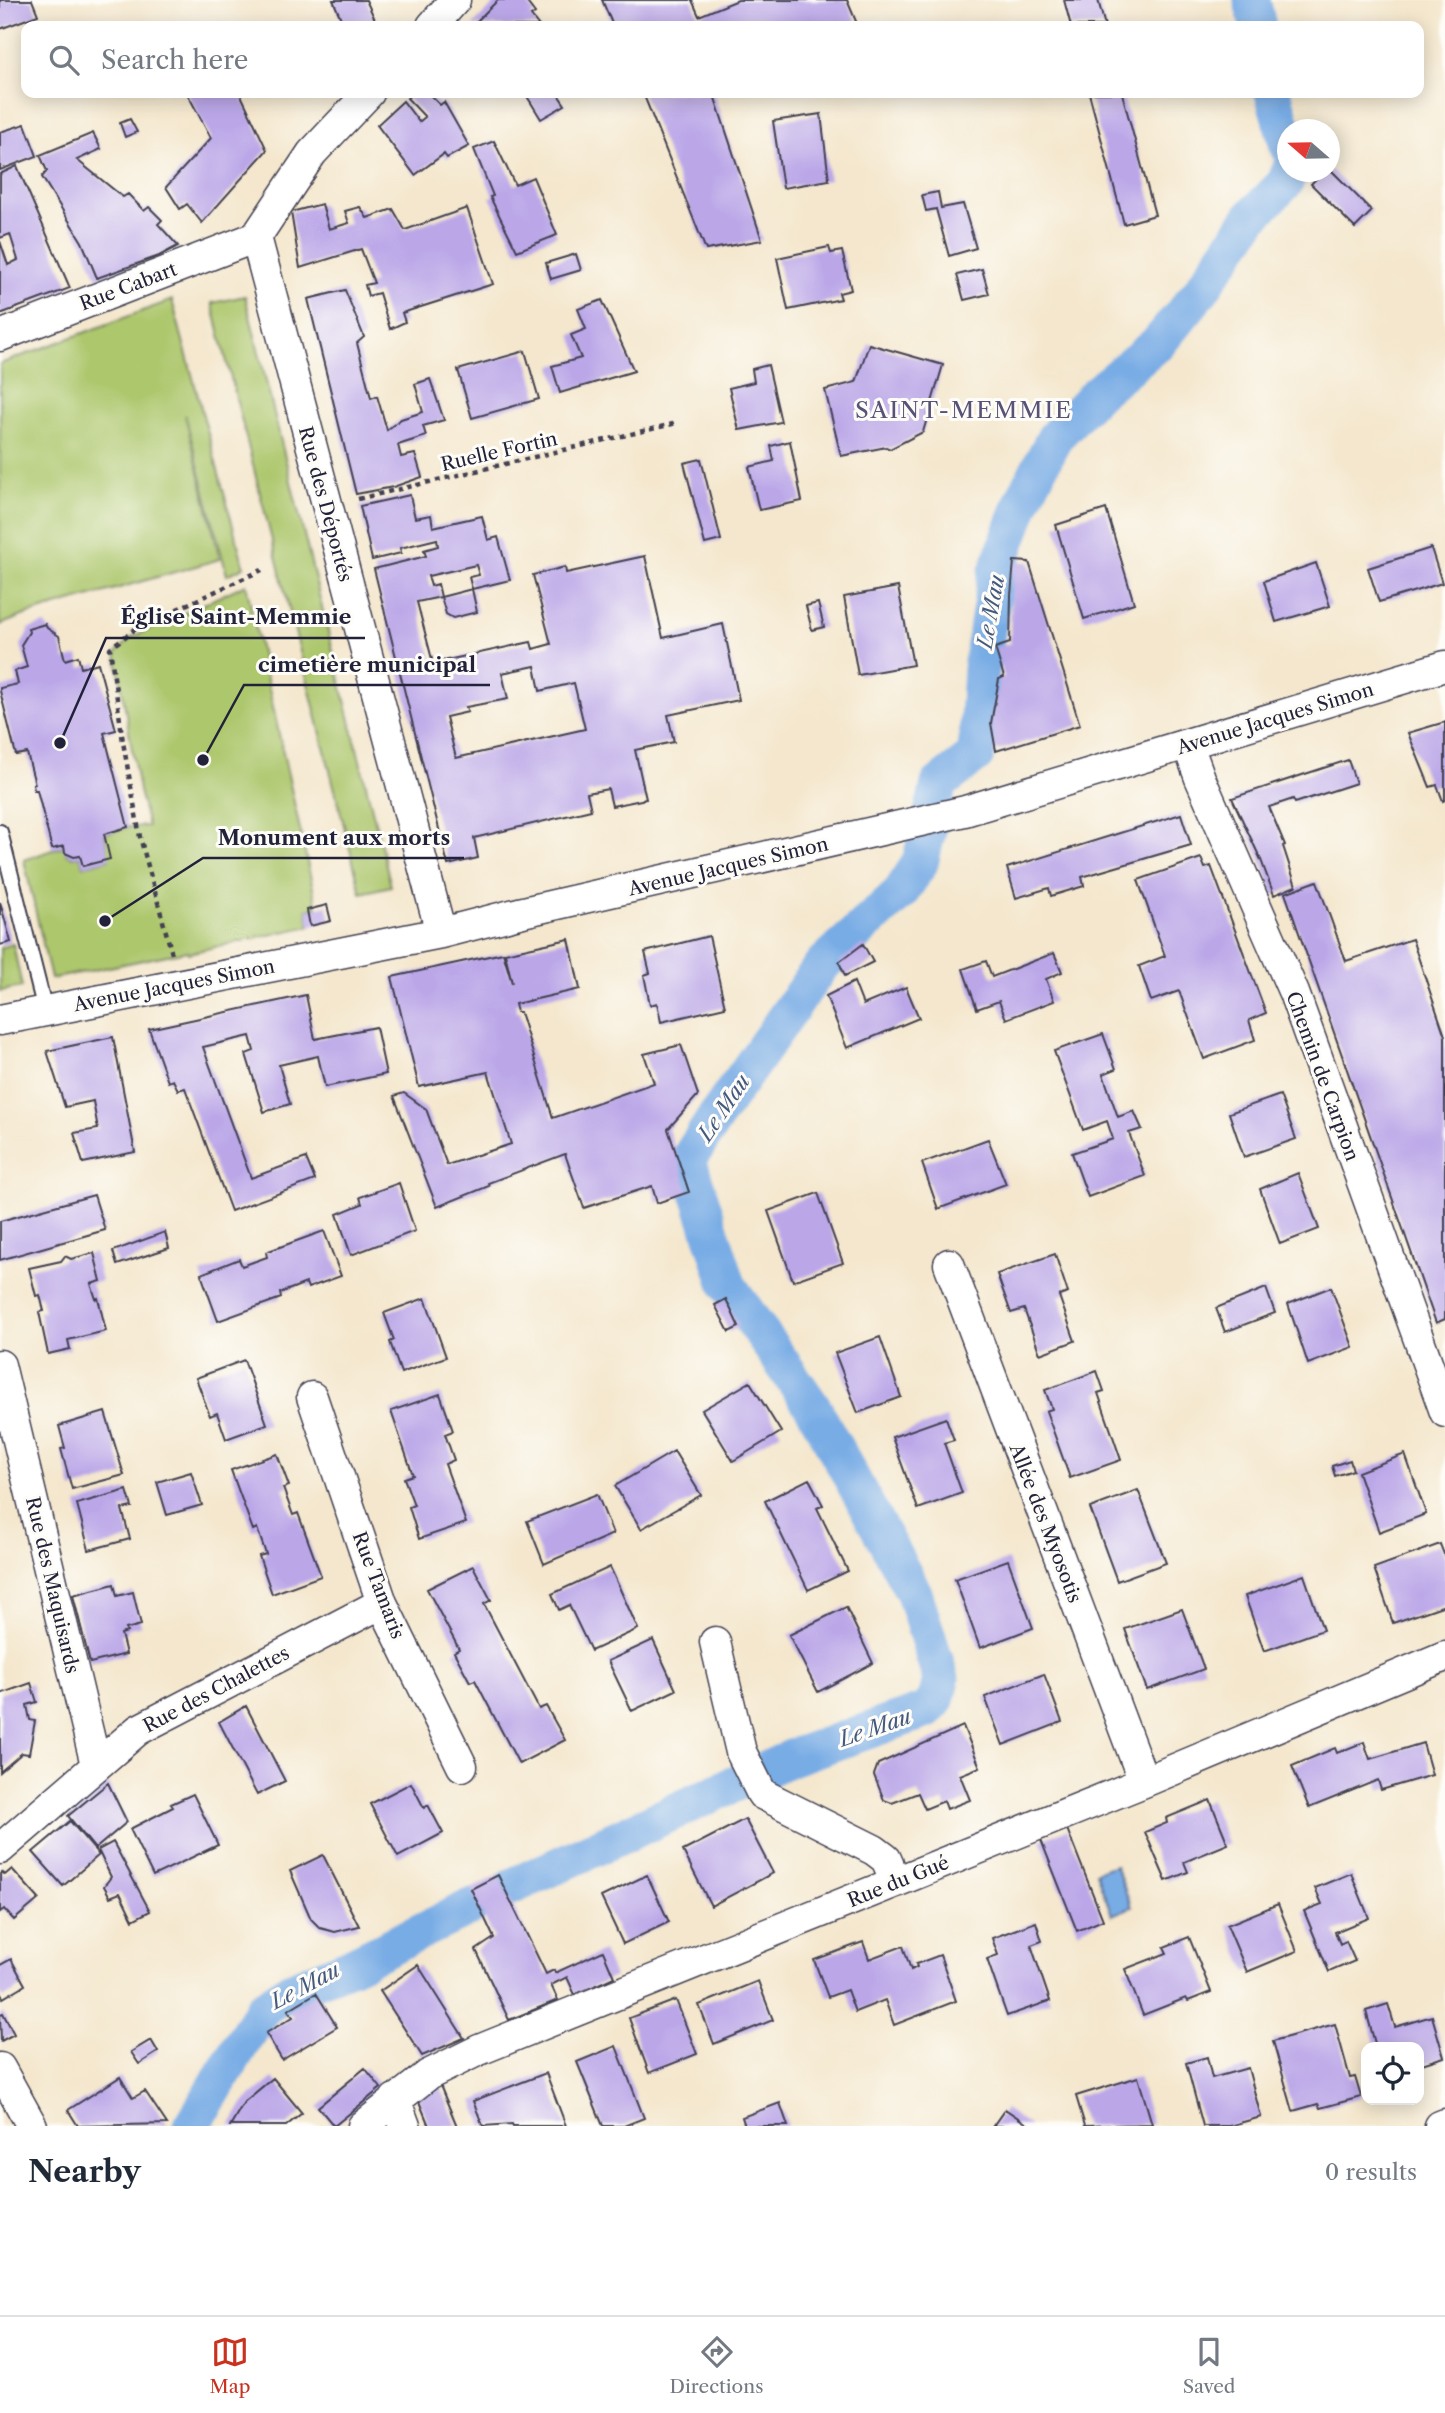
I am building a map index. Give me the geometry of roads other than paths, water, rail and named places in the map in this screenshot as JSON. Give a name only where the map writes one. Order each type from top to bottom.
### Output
[{"type":"street","points":[[256,237],[312,153],[364,98]]},
{"type":"street","name":"Rue Cabart","points":[[0,336],[256,237]]},
{"type":"street","name":"Rue des Déportés","points":[[256,237],[440,933]]},
{"type":"street","name":"Avenue Jacques Simon","points":[[0,1020],[440,933],[900,828],[965,811],[1445,666]]},
{"type":"street","name":"Chemin de Carpion","points":[[1188,744],[1200,778],[1294,993],[1445,1412]]},
{"type":"street","name":"Allée des Myosotis","points":[[948,1264],[1144,1782]]},
{"type":"street","name":"Rue des Maquisards","points":[[0,1364],[96,1765]]},
{"type":"street","name":"Rue Tamaris","points":[[312,1397],[382,1603],[462,1766]]},
{"type":"street","name":"Rue des Chalettes","points":[[0,1849],[138,1730],[382,1603]]},
{"type":"street","points":[[715,1642],[741,1752],[762,1794],[874,1850],[886,1859],[896,1882]]},
{"type":"street","name":"Rue du Gué","points":[[363,2126],[400,2113],[428,2076],[479,2050],[1144,1782],[1445,1656]]},
{"type":"street","points":[[0,2068],[32,2126]]},
{"type":"street","points":[[1440,2126],[1445,2124]]},
{"type":"lane","points":[[0,832],[45,1010]]},
{"type":"water","points":[[1115,1865],[1132,1907],[1112,1915],[1096,1872]]},
{"type":"waterway","name":"Le Mau","points":[[1252,0],[1257,21]]},
{"type":"waterway","name":"Le Mau","points":[[1274,98],[1280,119]]},
{"type":"waterway","name":"Le Mau","points":[[511,1887],[793,1757],[927,1710],[936,1700],[941,1679],[914,1593],[814,1409],[728,1285],[688,1160],[821,966],[901,892],[920,863],[939,784],[976,755],[981,669],[996,574],[1023,500],[1055,437],[1098,392],[1159,342],[1200,292],[1252,216],[1285,182]]},
{"type":"waterway","name":"Le Mau","points":[[192,2126],[263,2008],[289,1991],[350,1966],[471,1907]]},
{"type":"place","name":"Église Saint-Memmie","points":[[60,743]]},
{"type":"place","name":"cimetière municipal","points":[[203,760]]},
{"type":"place","name":"Monument aux morts","points":[[105,921]]},
{"type":"district","name":"SAINT-MEMMIE","points":[[964,410]]}]
